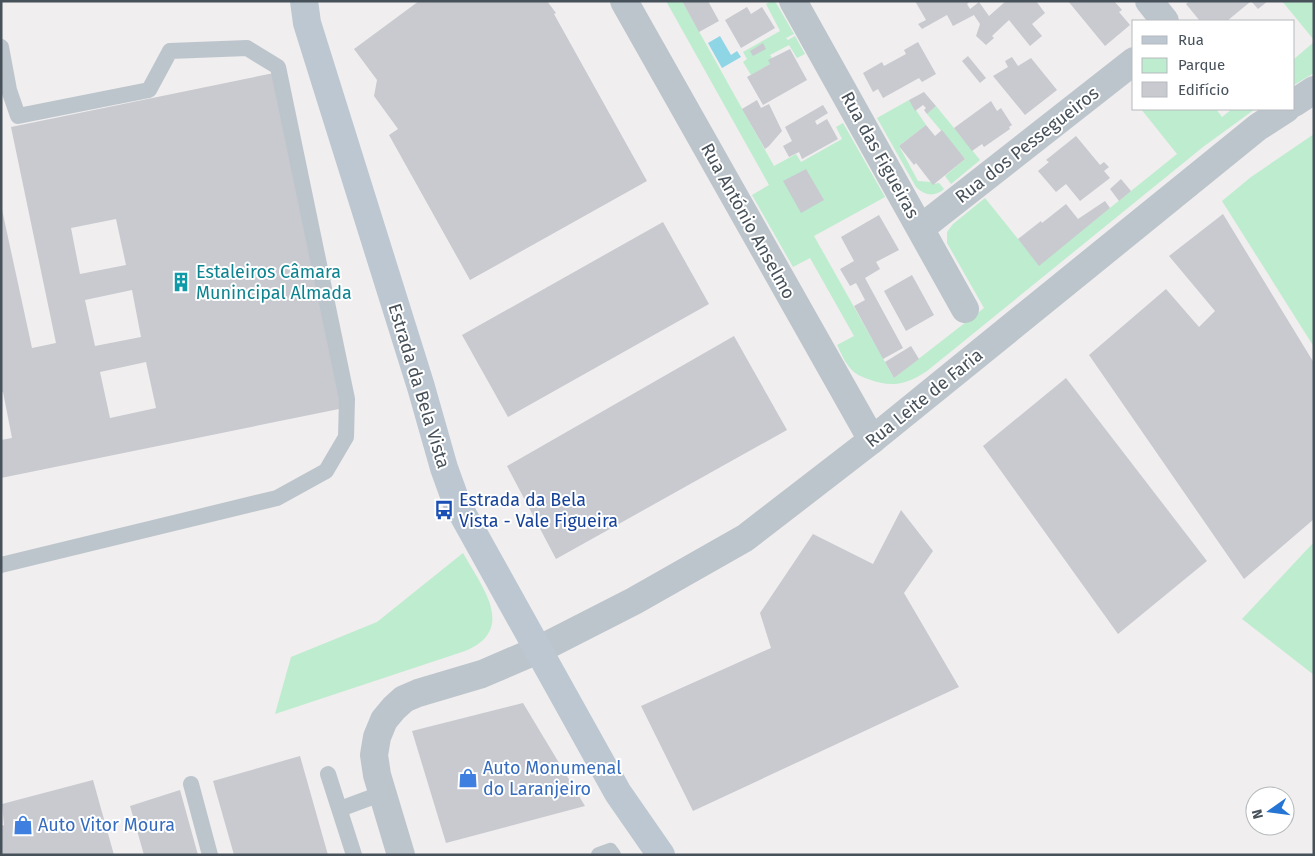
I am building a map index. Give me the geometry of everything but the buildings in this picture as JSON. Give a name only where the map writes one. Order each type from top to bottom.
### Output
[{"type":"street","name":"Rua António Anselmo","points":[[624,1],[872,440]]},
{"type":"street","name":"Rua das Figueiras","points":[[793,1],[965,309]]},
{"type":"street","points":[[1148,1],[1164,20]]},
{"type":"street","name":"Estrada da Bela Vista","points":[[301,9],[444,468],[458,504],[618,793],[661,855]]},
{"type":"street","name":"Rua dos Pessegueiros","points":[[921,228],[1132,64]]},
{"type":"street","points":[[1295,102],[1314,90]]},
{"type":"street","name":"Rua Leite de Faria","points":[[401,855],[377,774],[374,755],[377,737],[384,720],[404,699],[482,674],[538,650],[634,601],[745,538],[872,440],[1258,127],[1284,110]]},
{"type":"lane","points":[[1,47],[5,90],[18,116],[149,90],[170,52],[247,48],[278,67],[348,399],[346,437],[326,471],[278,498],[1,565]]},
{"type":"lane","points":[[328,774],[354,855]]},
{"type":"lane","points":[[191,784],[210,855]]},
{"type":"lane","points":[[340,809],[383,794]]},
{"type":"lane","points":[[599,855],[610,851],[613,855]]},
{"type":"green space","points":[[666,1],[682,1],[774,166],[796,154],[801,162],[842,139],[836,127],[843,123],[885,197],[814,236],[894,378],[984,308],[947,243],[947,232],[953,224],[985,198],[1039,265],[1177,154],[1142,110],[1217,110],[1222,117],[1231,110],[1254,110],[1203,147],[927,371],[898,384],[884,384],[859,375],[845,361],[837,345],[854,336],[810,258],[793,267],[752,195],[769,185]]},
{"type":"green space","points":[[775,1],[794,34],[786,38],[788,40],[795,36],[805,54],[797,58],[789,45],[770,55],[772,58],[770,64],[751,75],[743,62],[747,59],[743,52],[780,31],[766,4]]},
{"type":"green space","points":[[1282,1],[1314,1],[1314,40]]},
{"type":"green space","points":[[1314,42],[1314,73],[1295,84],[1295,58]]},
{"type":"green space","points":[[909,100],[926,125],[899,146],[918,181],[931,182],[933,184],[939,183],[944,189],[934,194],[926,194],[916,187],[877,118]]},
{"type":"green space","points":[[936,106],[980,160],[951,184],[945,176],[965,159],[927,114]]},
{"type":"green space","points":[[1314,134],[1314,347],[1222,201],[1251,177]]},
{"type":"green space","points":[[1314,542],[1314,675],[1242,619]]},
{"type":"green space","points":[[463,553],[486,593],[491,606],[492,619],[490,631],[481,642],[465,651],[275,714],[291,657],[377,622]]},
{"type":"water","points":[[720,36],[731,55],[737,51],[741,57],[722,68],[708,43]]},
{"type":"place","name":"Estaleiros Câmara Munincipal Almada","points":[[181,282]]},
{"type":"place","name":"Estrada da Bela Vista - Vale Figueira","points":[[444,510]]},
{"type":"place","name":"Auto Monumenal do Laranjeiro","points":[[468,778]]},
{"type":"place","name":"Auto Vitor Moura","points":[[23,825]]}]
